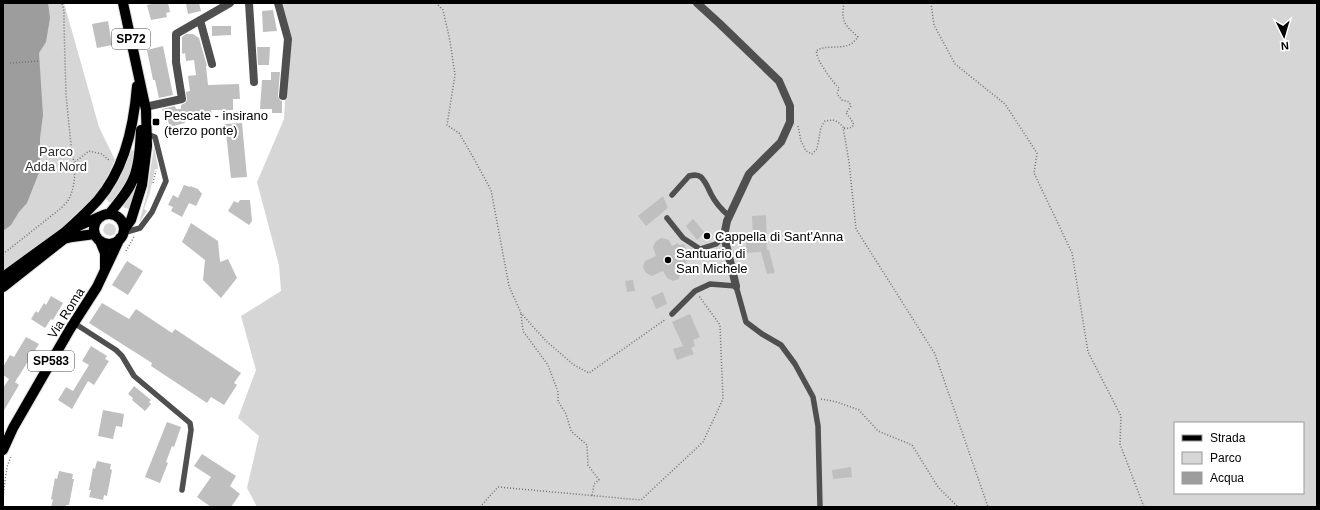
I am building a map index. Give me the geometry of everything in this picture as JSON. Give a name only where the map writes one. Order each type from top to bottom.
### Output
[{"type":"main road","name":"SP72","points":[[123,3],[138,74]]},
{"type":"main road","name":"Via Roma","points":[[3,450],[13,428],[74,323],[97,287],[122,234],[131,220],[142,185],[147,146],[145,107],[138,74]]},
{"type":"main road","points":[[104,274],[105,252],[98,238],[95,224],[105,215],[129,187],[137,168],[142,111],[138,74]]},
{"type":"main road","points":[[3,276],[65,232],[99,199],[115,174],[128,141],[136,106],[138,74]]},
{"type":"main road","points":[[3,287],[64,239],[72,236],[98,238],[111,244],[116,242],[122,234],[123,224],[115,215],[105,215],[65,232]]},
{"type":"street","points":[[145,107],[182,99],[176,62],[176,34],[230,3]]},
{"type":"street","points":[[249,3],[254,82]]},
{"type":"street","points":[[278,3],[288,39],[283,96]]},
{"type":"street","points":[[697,3],[779,81],[790,106],[790,122],[781,142],[749,174],[727,220],[724,236],[736,286]]},
{"type":"street","points":[[200,20],[212,64]]},
{"type":"lane","points":[[122,234],[140,228],[152,212],[166,181],[156,137],[146,134]]},
{"type":"lane","points":[[672,195],[689,176],[695,175],[700,177],[705,183],[723,212],[729,216]]},
{"type":"lane","points":[[667,218],[683,238],[700,249],[716,244],[724,236]]},
{"type":"lane","points":[[672,314],[695,291],[710,284],[736,286],[746,322],[762,334],[781,345],[795,364],[813,397],[818,426],[820,507]]},
{"type":"lane","points":[[74,323],[116,350],[122,356],[134,376],[190,423],[191,430],[182,490]]},
{"type":"path","points":[[3,254],[67,202],[72,192],[75,162],[72,155],[66,96],[64,11],[62,3]]},
{"type":"path","points":[[436,3],[443,10],[450,41],[455,75],[447,126],[459,133],[490,190],[509,286],[521,313],[546,341],[574,365],[589,373],[672,314]]},
{"type":"path","points":[[842,127],[847,129],[854,125],[851,118],[846,114],[851,106],[849,102],[842,100],[837,94],[839,88],[833,82],[831,76],[817,57],[816,51],[821,48],[838,48],[852,44],[858,37],[845,25],[842,14],[844,3]]},
{"type":"path","points":[[931,3],[934,25],[955,64],[1005,104],[1037,153],[1034,173],[1072,253],[1088,352],[1121,416],[1120,444],[1144,507]]},
{"type":"path","points":[[10,63],[40,61]]},
{"type":"path","points":[[790,122],[797,123],[800,141],[806,151],[812,154],[817,149],[821,127],[825,121],[833,120],[838,122],[842,127],[849,162],[856,230],[935,354],[988,507]]},
{"type":"path","points":[[75,162],[89,151],[102,154],[111,162]]},
{"type":"path","points":[[148,181],[153,184],[155,172],[163,167]]},
{"type":"path","points":[[480,507],[498,487],[641,500],[702,442],[723,399],[720,325],[695,291]]},
{"type":"path","points":[[521,313],[523,332],[548,365],[558,392],[558,401],[566,414],[571,431],[587,446],[588,465],[599,480],[594,484],[592,496]]},
{"type":"path","points":[[813,397],[837,402],[859,410],[878,431],[912,445],[938,487],[958,507]]},
{"type":"green space","name":"Parco Adda Nord","points":[[3,3],[64,3],[99,127],[115,160],[101,190],[56,233],[3,274]]},
{"type":"green space","points":[[274,3],[1317,3],[1317,507],[257,507],[247,488],[259,436],[238,418],[256,370],[241,316],[281,291],[279,265],[257,182],[284,119],[288,44]]},
{"type":"green space","points":[[154,146],[158,169],[155,169],[150,192],[144,209],[147,211],[139,223],[147,193]]},
{"type":"green space","points":[[130,150],[135,151],[130,173],[120,192],[110,203],[104,197]]},
{"type":"green space","points":[[135,184],[139,186],[130,209],[125,208],[122,205]]},
{"type":"green space","points":[[109,223],[114,225],[116,229],[115,234],[110,236],[105,234],[103,230],[105,225]]},
{"type":"water","points":[[3,3],[48,3],[50,18],[46,42],[39,53],[43,115],[40,138],[40,170],[27,203],[11,225],[3,231]]},
{"type":"building","points":[[168,3],[170,12],[166,13],[167,17],[151,20],[147,5]]},
{"type":"building","points":[[186,3],[199,3],[201,11],[188,14]]},
{"type":"building","points":[[273,10],[277,31],[263,32],[262,11]]},
{"type":"building","points":[[108,21],[112,45],[97,48],[92,24]]},
{"type":"building","points":[[212,26],[231,26],[231,35],[212,36]]},
{"type":"building","points":[[186,34],[193,34],[199,38],[207,66],[208,85],[239,84],[240,99],[233,99],[233,110],[211,110],[212,115],[184,119],[185,123],[170,127],[168,121],[166,121],[162,109],[175,106],[176,109],[181,109],[181,105],[187,100],[186,92],[190,91],[188,76],[196,75],[194,60],[186,61],[185,53],[182,54],[182,37]]},
{"type":"building","points":[[163,46],[173,95],[159,98],[155,80],[153,80],[147,50]]},
{"type":"building","points":[[257,47],[270,47],[269,65],[258,65]]},
{"type":"building","points":[[271,72],[280,72],[278,96],[282,101],[282,113],[272,113],[272,109],[260,109],[262,80],[271,80]]},
{"type":"building","points":[[242,123],[247,177],[231,178],[225,124]]},
{"type":"building","points":[[184,185],[198,189],[202,194],[196,206],[189,203],[182,217],[171,211],[173,207],[168,205],[173,195],[178,198]]},
{"type":"building","points":[[663,196],[668,208],[646,226],[638,216]]},
{"type":"building","points":[[240,200],[250,200],[252,221],[249,225],[228,211],[234,201],[238,203]]},
{"type":"building","points":[[766,215],[767,250],[769,250],[775,273],[767,274],[761,252],[746,253],[746,237],[753,237],[752,216]]},
{"type":"building","points":[[693,219],[705,233],[697,240],[686,226]]},
{"type":"building","points":[[191,223],[218,241],[220,262],[228,259],[237,278],[221,298],[203,280],[205,260],[182,242]]},
{"type":"building","name":"Santuario di San Michele","points":[[662,238],[669,240],[672,246],[678,243],[679,245],[684,244],[691,259],[686,261],[687,263],[680,266],[683,273],[680,274],[679,279],[673,281],[667,278],[663,271],[652,276],[646,273],[643,267],[645,261],[656,256],[653,247],[656,241]]},
{"type":"building","points":[[127,261],[143,271],[128,295],[112,285]]},
{"type":"building","points":[[633,280],[635,291],[627,292],[625,281]]},
{"type":"building","points":[[663,292],[667,304],[656,309],[651,297]]},
{"type":"building","points":[[51,296],[63,303],[53,320],[51,319],[45,328],[31,319],[36,311],[38,313],[44,303],[46,305]]},
{"type":"building","points":[[102,303],[129,319],[136,309],[172,333],[175,329],[241,373],[234,383],[237,385],[224,405],[211,397],[207,403],[151,366],[152,363],[89,323]]},
{"type":"building","points":[[690,314],[700,337],[693,340],[695,346],[691,348],[694,354],[677,360],[673,349],[683,346],[672,322]]},
{"type":"building","points":[[26,337],[39,344],[15,382],[19,385],[3,412],[3,388],[9,379],[3,375],[3,367],[10,355],[14,357]]},
{"type":"building","points":[[91,346],[107,356],[105,359],[109,361],[94,385],[88,381],[72,409],[58,400],[66,387],[73,391],[89,365],[82,361]]},
{"type":"building","points":[[134,386],[151,400],[149,402],[151,404],[145,411],[132,400],[133,398],[128,394]]},
{"type":"building","points":[[103,410],[124,414],[122,427],[116,426],[113,439],[98,436]]},
{"type":"building","points":[[167,422],[181,427],[174,447],[172,446],[166,462],[168,463],[160,483],[145,477]]},
{"type":"building","points":[[202,454],[236,476],[230,486],[240,494],[231,507],[211,507],[197,497],[211,477],[194,466]]},
{"type":"building","points":[[97,461],[111,464],[110,469],[112,470],[107,496],[104,495],[103,500],[89,497],[93,468],[95,469]]},
{"type":"building","points":[[851,467],[852,477],[833,479],[832,470]]},
{"type":"building","points":[[59,471],[73,474],[72,479],[74,479],[69,505],[66,505],[66,507],[51,507],[55,478],[57,479]]},
{"type":"place","name":"Pescate - insirano (terzo ponte)","points":[[156,122]]},
{"type":"place","name":"Cappella di Sant'Anna","points":[[707,236]]},
{"type":"place","name":"Santuario di San Michele","points":[[668,260]]}]
